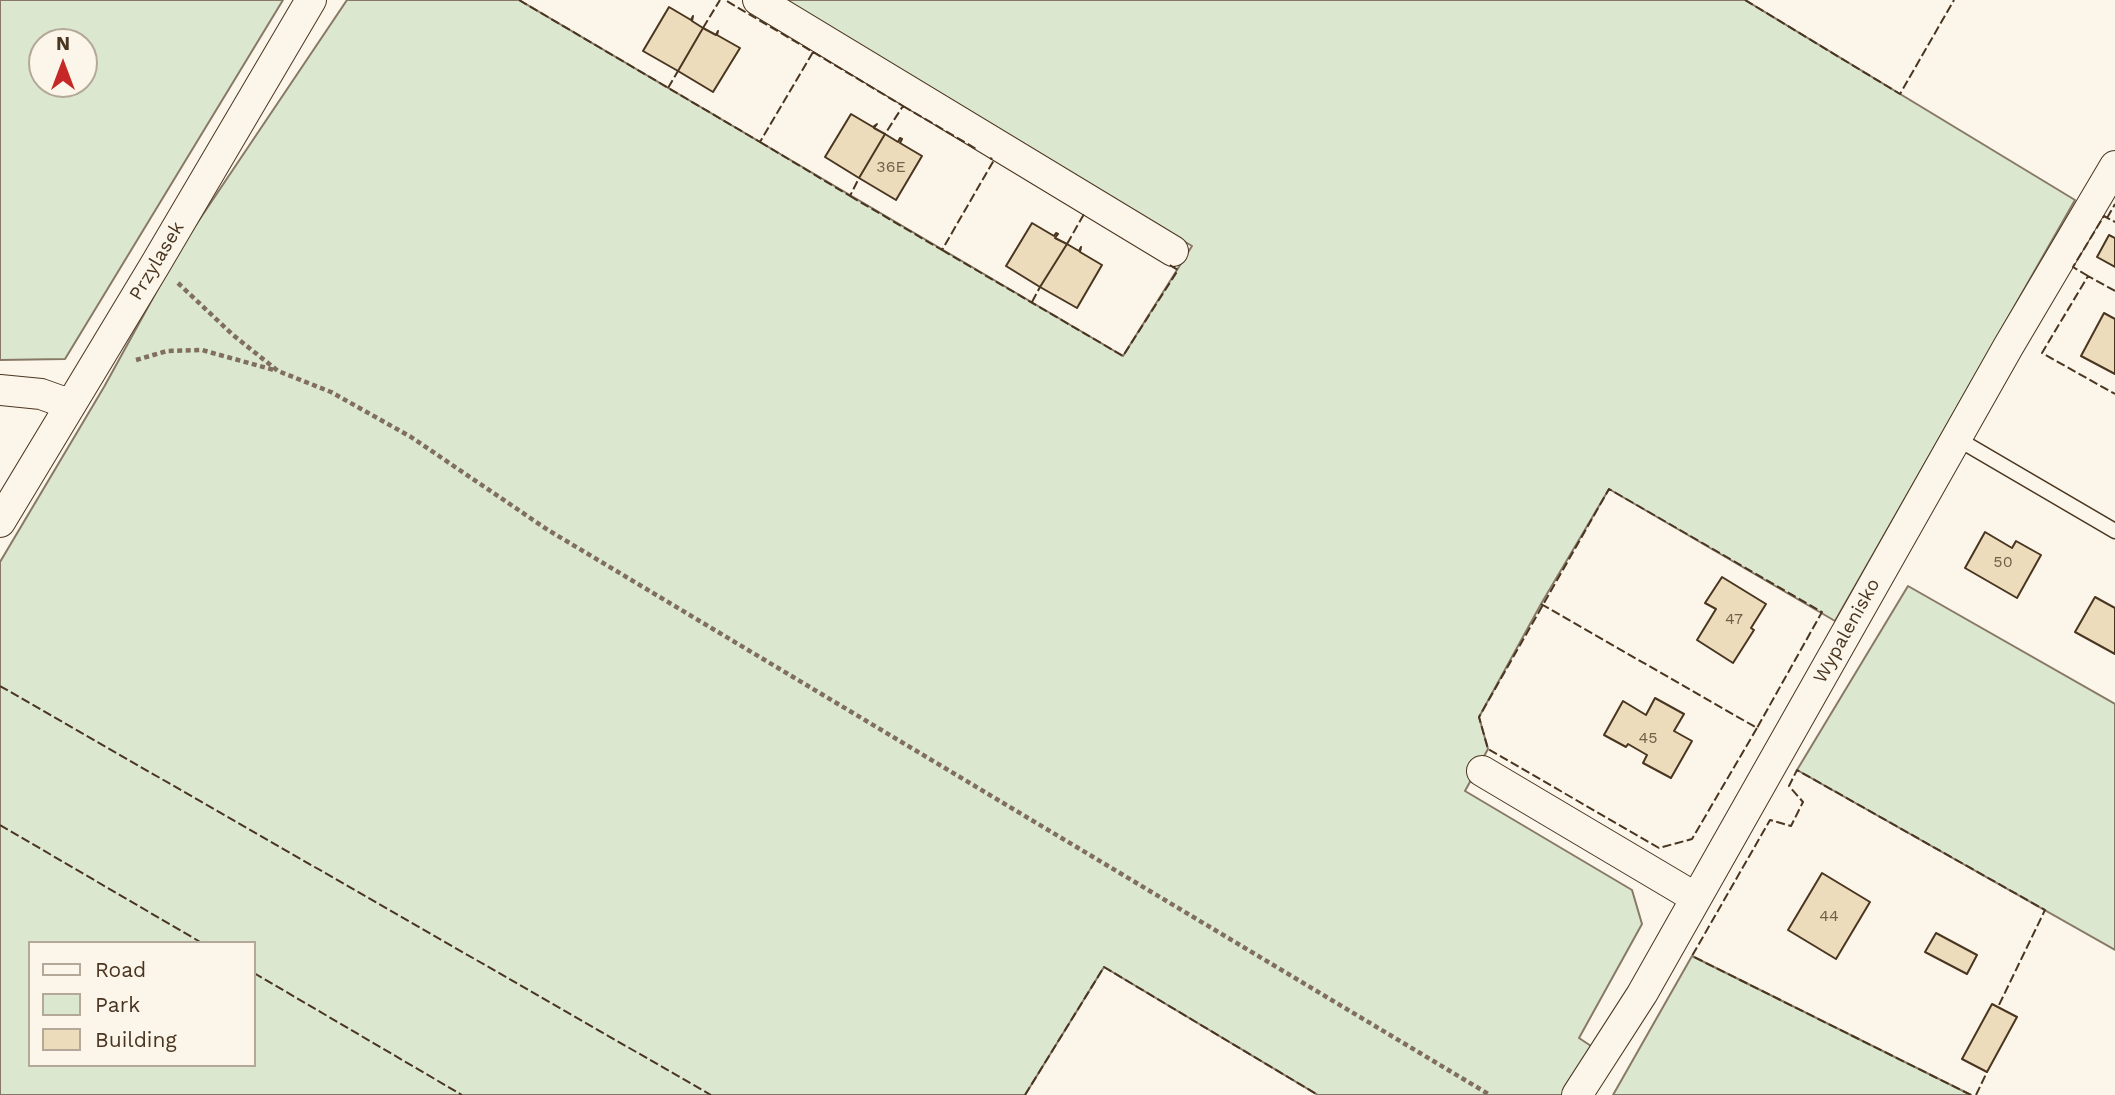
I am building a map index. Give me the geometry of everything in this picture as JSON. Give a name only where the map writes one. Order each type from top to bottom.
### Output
[{"type":"street","name":"Przylasek","points":[[0,522],[311,0]]},
{"type":"street","points":[[758,0],[1173,251]]},
{"type":"street","name":"Wypalenisko","points":[[1577,1095],[1642,994],[1956,438],[2115,166]]},
{"type":"street","points":[[0,390],[41,394],[69,404]]},
{"type":"street","points":[[1482,771],[1696,898]]},
{"type":"lane","points":[[1956,438],[2115,531]]},
{"type":"path","points":[[155,265],[187,289],[233,335],[278,371]]},
{"type":"path","points":[[92,368],[167,351],[202,350],[278,371],[331,392],[411,437],[548,530],[1490,1095]]},
{"type":"green space","points":[[0,0],[283,0],[65,359],[0,360]]},
{"type":"green space","points":[[347,0],[519,0],[1123,356],[1192,246],[780,0],[1745,0],[2075,200],[1835,621],[1609,489],[1541,604],[1479,717],[1488,749],[1465,791],[1632,890],[1642,924],[1579,1038],[1591,1046],[1562,1095],[1318,1095],[1104,967],[1025,1095],[0,1095],[0,562],[104,387],[181,247]]},
{"type":"green space","points":[[1908,586],[2115,704],[2115,950],[1797,770]]},
{"type":"green space","points":[[1692,956],[1971,1095],[1613,1095]]},
{"type":"building","points":[[669,7],[691,20],[693,16],[692,21],[703,28],[678,71],[643,51]]},
{"type":"building","points":[[703,28],[716,35],[718,31],[717,35],[740,48],[713,92],[678,71]]},
{"type":"building","points":[[851,114],[873,127],[877,124],[874,128],[885,134],[859,178],[825,157]]},
{"type":"building","points":[[885,134],[898,142],[902,139],[900,143],[922,156],[896,200],[859,178]]},
{"type":"building","points":[[1032,223],[1054,236],[1058,234],[1055,238],[1067,244],[1040,287],[1006,266]]},
{"type":"building","points":[[2109,235],[2115,238],[2115,267],[2097,257]]},
{"type":"building","points":[[1067,244],[1079,251],[1081,247],[1080,252],[1102,265],[1077,308],[1040,287]]},
{"type":"building","points":[[2104,313],[2115,319],[2115,374],[2081,356]]},
{"type":"building","points":[[1985,532],[2012,548],[2016,541],[2041,555],[2017,598],[1965,568]]},
{"type":"building","points":[[1722,577],[1766,604],[1751,628],[1754,630],[1733,663],[1697,640],[1716,609],[1705,603]]},
{"type":"building","points":[[2095,597],[2115,608],[2115,654],[2075,632]]},
{"type":"building","points":[[1655,698],[1684,714],[1674,731],[1692,741],[1671,778],[1643,763],[1647,755],[1604,735],[1623,701],[1646,715]]},
{"type":"building","points":[[1822,873],[1870,902],[1836,959],[1788,930]]},
{"type":"building","points":[[1936,933],[1977,955],[1967,974],[1925,952]]},
{"type":"building","points":[[1992,1004],[2017,1017],[1987,1072],[1962,1059]]},
{"type":"fence","points":[[519,0],[760,142],[813,52],[725,0]]},
{"type":"fence","points":[[703,28],[720,0]]},
{"type":"fence","points":[[1745,0],[1900,94],[1954,0]]},
{"type":"fence","points":[[813,52],[903,106],[885,134]]},
{"type":"fence","points":[[668,88],[678,71]]},
{"type":"fence","points":[[903,106],[978,150]]},
{"type":"fence","points":[[760,142],[850,196],[859,178]]},
{"type":"fence","points":[[850,196],[942,250],[994,160],[990,158]]},
{"type":"fence","points":[[2107,218],[2115,204]]},
{"type":"fence","points":[[1067,244],[1084,214]]},
{"type":"fence","points":[[2088,276],[2073,267],[2104,216],[2115,222]]},
{"type":"fence","points":[[942,250],[1123,356],[1178,270],[1168,264]]},
{"type":"fence","points":[[2115,291],[2088,276],[2042,353],[2115,394]]},
{"type":"fence","points":[[1032,302],[1040,287]]},
{"type":"fence","points":[[1541,604],[1757,728],[1822,612],[1609,489],[1479,717],[1488,749],[1659,848],[1692,839],[1757,728]]},
{"type":"fence","points":[[0,686],[711,1095]]},
{"type":"fence","points":[[1971,1095],[1692,956],[1770,820],[1791,826],[1803,802],[1789,786],[1797,770],[2045,910],[1998,1007]]},
{"type":"fence","points":[[0,825],[199,941]]},
{"type":"fence","points":[[1025,1095],[1104,967],[1318,1095]]},
{"type":"fence","points":[[256,974],[462,1095]]},
{"type":"fence","points":[[1976,1095],[1987,1072]]}]
